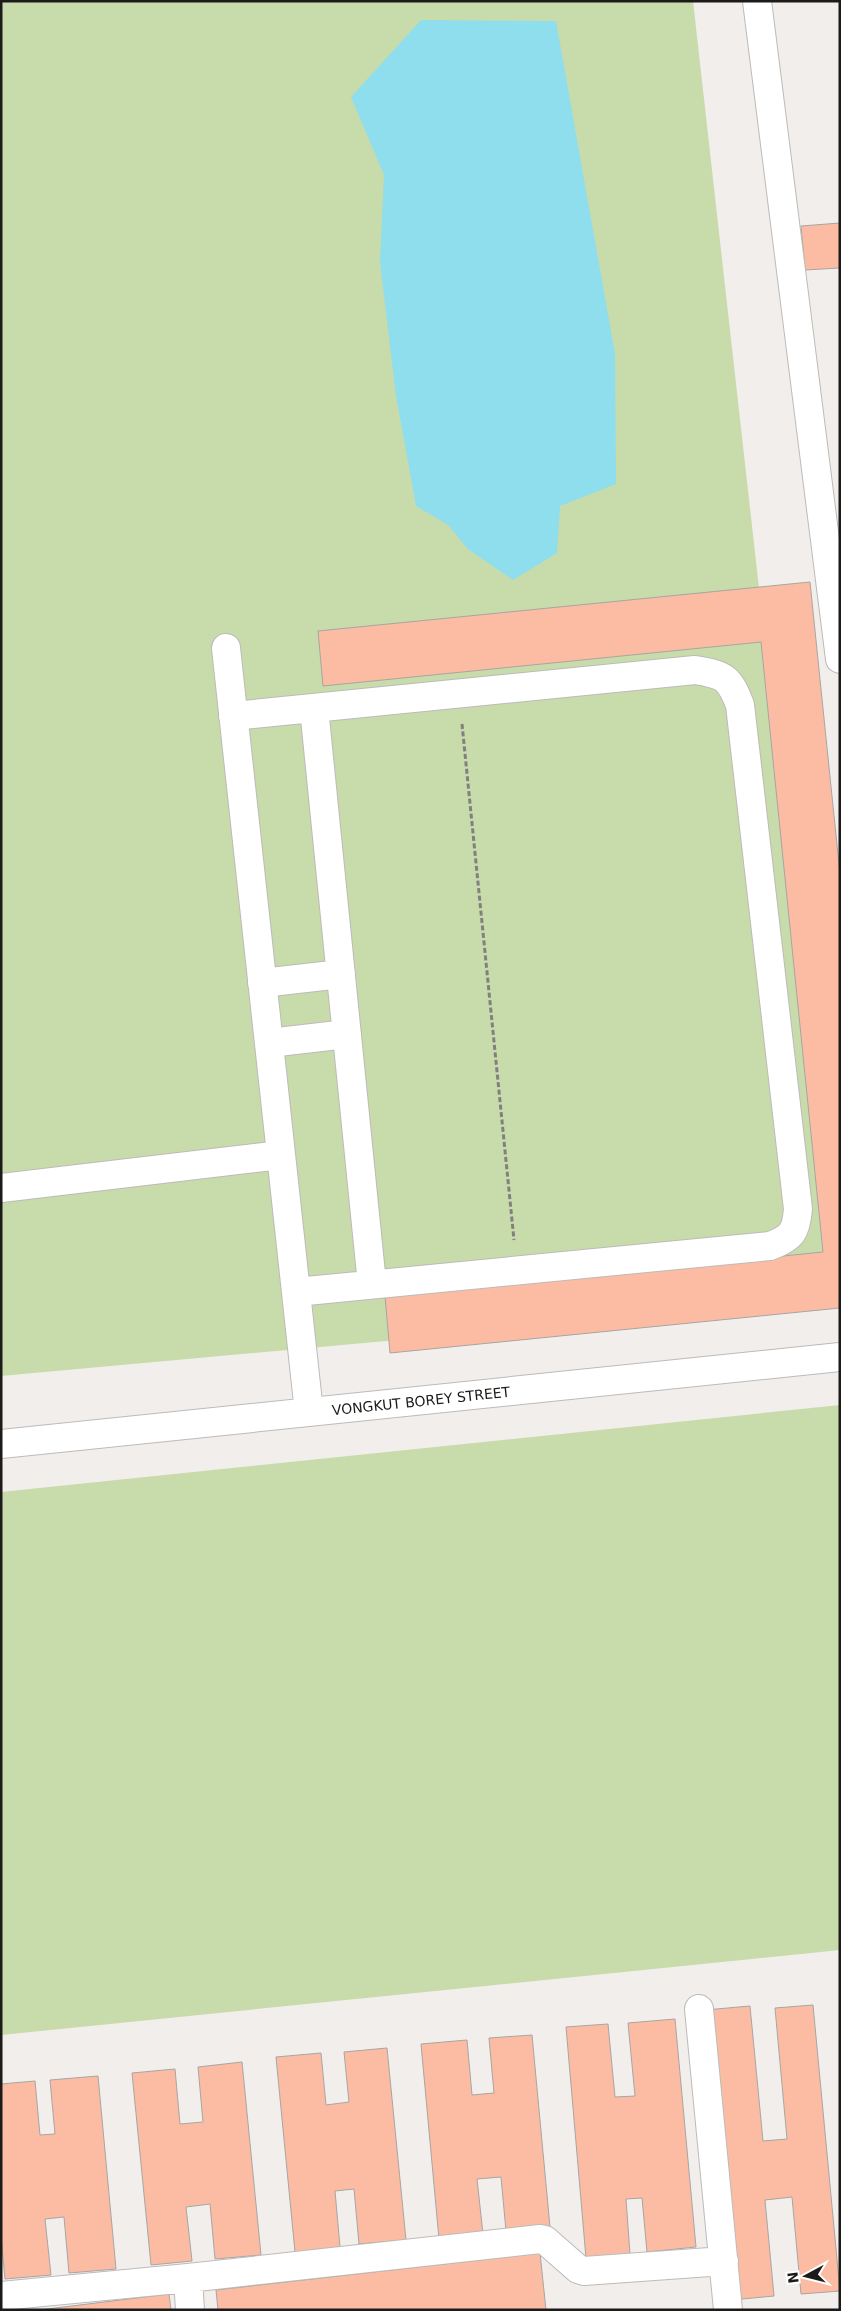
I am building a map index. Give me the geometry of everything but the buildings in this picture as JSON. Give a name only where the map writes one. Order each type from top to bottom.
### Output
[{"type":"street","points":[[756,1],[840,659]]},
{"type":"street","points":[[226,648],[309,1412]]},
{"type":"street","points":[[233,716],[696,670],[718,674],[732,685],[740,705],[798,1209],[796,1227],[785,1241],[770,1246],[296,1292]]},
{"type":"street","points":[[314,708],[372,1284]]},
{"type":"street","points":[[262,983],[341,974]]},
{"type":"street","points":[[269,1043],[347,1034]]},
{"type":"street","points":[[1,1188],[281,1155]]},
{"type":"street","name":"VONGKUT BOREY STREET","points":[[1,1444],[840,1357]]},
{"type":"street","points":[[699,2009],[728,2310]]},
{"type":"street","points":[[1,2296],[188,2278],[540,2239],[545,2240],[578,2269],[584,2271],[724,2262]]},
{"type":"street","points":[[188,2278],[190,2310]]},
{"type":"path","points":[[459,693],[517,1270]]},
{"type":"green space","points":[[1,1],[693,1],[839,1300],[1,1376]]},
{"type":"green space","points":[[840,1405],[840,1950],[1,2035],[1,1492]]},
{"type":"water","points":[[421,20],[556,21],[615,354],[616,484],[560,506],[557,553],[513,580],[468,549],[448,525],[416,506],[396,396],[380,262],[384,175],[351,97]]}]
